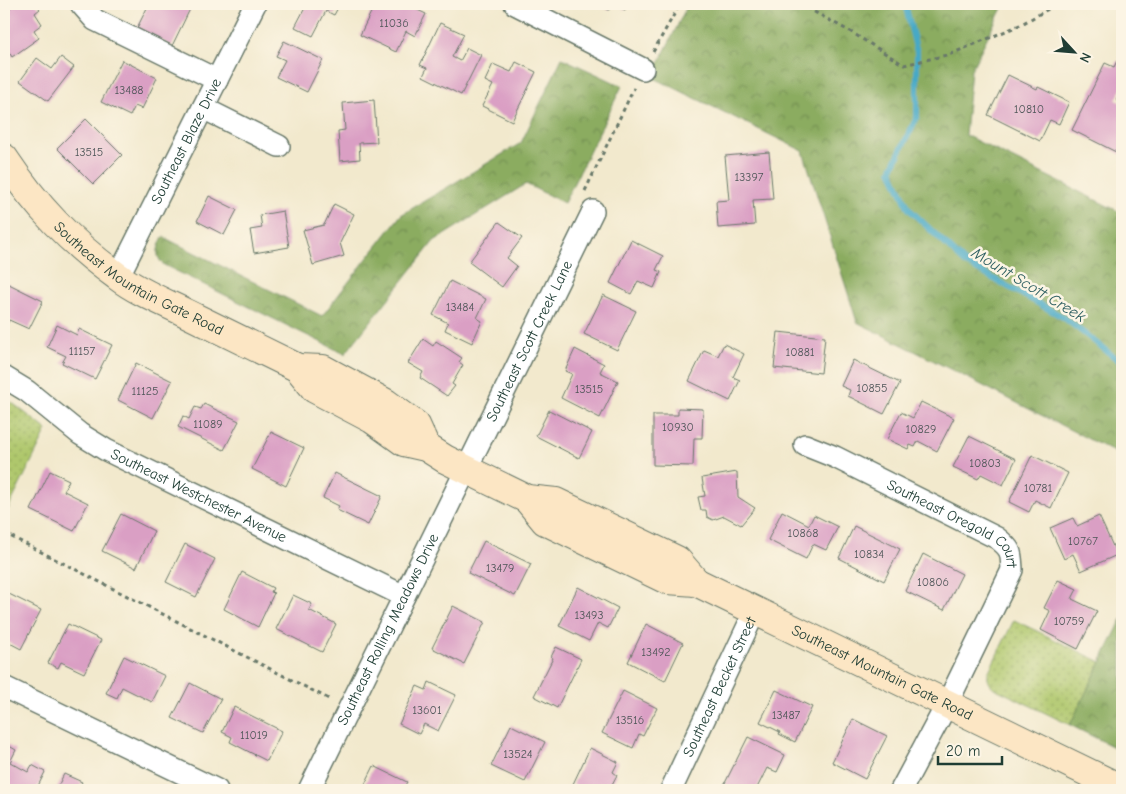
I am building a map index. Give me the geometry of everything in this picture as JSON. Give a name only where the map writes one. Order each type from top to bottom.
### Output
[{"type":"street","points":[[81,4],[95,20],[217,80]]},
{"type":"street","name":"Southeast Blaze Drive","points":[[118,277],[255,4]]},
{"type":"street","points":[[526,6],[643,69]]},
{"type":"street","points":[[203,108],[278,146]]},
{"type":"street","name":"Southeast Mountain Gate Road","points":[[4,158],[28,192],[58,227],[118,277],[154,298],[298,368],[324,369],[386,403],[416,425],[426,447],[466,470],[527,499],[545,521],[666,580],[696,582],[1122,789]]},
{"type":"street","name":"Southeast Scott Creek Lane","points":[[466,470],[588,203]]},
{"type":"street","name":"Southeast Westchester Avenue","points":[[4,377],[27,392],[80,434],[106,450],[404,596]]},
{"type":"street","name":"Southeast Oregold Court","points":[[805,446],[835,457],[997,538],[1010,551],[1012,570],[947,704],[901,790]]},
{"type":"street","name":"Southeast Rolling Meadows Drive","points":[[309,790],[466,470]]},
{"type":"street","name":"Southeast Becket Street","points":[[671,790],[755,611]]},
{"type":"street","points":[[4,687],[217,790]]},
{"type":"path","points":[[588,203],[643,69],[680,4]]},
{"type":"path","points":[[800,4],[904,65],[951,54],[1020,25],[1057,4]]},
{"type":"path","points":[[4,534],[349,710]]},
{"type":"green space","points":[[688,4],[1004,4],[971,70],[965,135],[1122,213],[1122,456],[857,322],[803,151],[652,77]]},
{"type":"green space","points":[[562,58],[622,86],[564,203],[526,184],[434,241],[345,354],[161,262],[158,248],[163,237],[322,316],[401,215],[521,143]]},
{"type":"green space","points":[[4,397],[47,430],[4,517]]},
{"type":"green space","points":[[1122,619],[1122,751],[1070,725]]},
{"type":"green space","points":[[1014,620],[1101,662],[1070,725],[994,688],[990,683],[988,673]]},
{"type":"building","points":[[8,4],[36,4],[40,9],[35,13],[42,24],[34,30],[39,38],[12,57],[4,44],[4,14],[11,8]]},
{"type":"building","points":[[149,4],[184,4],[191,7],[172,46],[137,28]]},
{"type":"building","points":[[307,4],[340,4],[334,15],[326,11],[313,36],[295,27]]},
{"type":"building","points":[[375,4],[391,4],[395,6],[396,4],[405,4],[426,14],[415,36],[406,31],[396,52],[360,35]]},
{"type":"building","points":[[597,4],[612,4],[609,10]]},
{"type":"building","points":[[613,4],[628,4],[625,10]]},
{"type":"building","points":[[440,23],[464,34],[452,57],[460,61],[467,48],[481,55],[461,95],[423,76],[427,68],[420,65]]},
{"type":"building","points":[[284,41],[323,60],[307,92],[276,77],[285,60],[276,56]]},
{"type":"building","points":[[61,57],[74,67],[48,101],[20,81],[37,58],[52,69]]},
{"type":"building","points":[[122,60],[157,78],[142,109],[135,106],[130,116],[101,102]]},
{"type":"building","points":[[1117,61],[1122,63],[1122,87],[1116,100],[1122,103],[1122,155],[1072,130],[1105,63],[1114,67]]},
{"type":"building","points":[[516,62],[536,72],[512,121],[482,106],[493,85],[485,81],[493,64],[511,72]]},
{"type":"building","points":[[1008,75],[1069,102],[1059,124],[1050,120],[1040,141],[988,115]]},
{"type":"building","points":[[374,100],[377,142],[359,143],[360,159],[340,161],[338,131],[345,130],[343,103]]},
{"type":"building","points":[[86,119],[122,155],[93,184],[57,148]]},
{"type":"building","points":[[769,152],[773,199],[753,200],[755,225],[718,228],[716,201],[729,200],[725,156]]},
{"type":"building","points":[[209,196],[237,210],[224,235],[197,221]]},
{"type":"building","points":[[334,204],[354,214],[340,243],[344,256],[313,265],[303,230],[324,225]]},
{"type":"building","points":[[283,211],[289,247],[254,253],[250,230],[262,228],[260,215]]},
{"type":"building","points":[[499,222],[522,238],[507,258],[517,266],[502,287],[469,262]]},
{"type":"building","points":[[631,240],[663,256],[656,270],[661,272],[654,288],[638,281],[631,294],[610,283]]},
{"type":"building","points":[[450,281],[486,299],[477,318],[482,321],[472,343],[445,330],[448,323],[433,315]]},
{"type":"building","points":[[7,283],[43,301],[29,329],[9,320],[4,331],[4,290]]},
{"type":"building","points":[[603,295],[636,311],[617,350],[584,334]]},
{"type":"building","points":[[57,325],[77,335],[79,329],[112,345],[95,379],[62,363],[66,356],[47,347]]},
{"type":"building","points":[[778,332],[825,337],[821,373],[774,368]]},
{"type":"building","points":[[423,339],[433,346],[436,341],[462,358],[459,362],[463,365],[452,384],[455,386],[447,396],[420,378],[423,372],[408,363]]},
{"type":"building","points":[[724,344],[744,354],[733,377],[740,380],[730,401],[689,381],[704,350],[718,356]]},
{"type":"building","points":[[575,349],[604,364],[600,372],[618,381],[600,418],[561,398],[572,374],[565,371]]},
{"type":"building","points":[[853,360],[900,383],[884,414],[848,396],[850,390],[841,386]]},
{"type":"building","points":[[136,363],[172,381],[153,418],[118,400]]},
{"type":"building","points":[[921,402],[954,418],[937,451],[918,441],[915,447],[910,445],[908,449],[887,439],[901,412],[913,418]]},
{"type":"building","points":[[204,404],[239,421],[224,450],[178,427],[183,416],[189,419],[195,407],[201,409]]},
{"type":"building","points":[[678,408],[703,409],[702,438],[694,438],[693,466],[653,465],[653,415],[678,415]]},
{"type":"building","points":[[549,410],[592,432],[579,458],[536,436]]},
{"type":"building","points":[[271,432],[304,448],[286,486],[252,469]]},
{"type":"building","points":[[969,436],[1016,459],[1003,485],[981,474],[978,479],[953,467]]},
{"type":"building","points":[[1032,455],[1068,473],[1051,508],[1035,500],[1029,512],[1009,502]]},
{"type":"building","points":[[50,471],[69,480],[64,491],[88,503],[74,531],[31,510]]},
{"type":"building","points":[[737,472],[738,497],[755,508],[741,525],[724,516],[713,520],[707,517],[706,510],[701,510],[698,497],[705,496],[702,478]]},
{"type":"building","points":[[335,473],[382,496],[368,525],[337,510],[339,506],[323,498]]},
{"type":"building","points":[[782,511],[809,525],[814,515],[838,527],[826,550],[813,544],[806,559],[768,540]]},
{"type":"building","points":[[121,514],[154,531],[136,568],[102,551]]},
{"type":"building","points":[[1099,516],[1117,555],[1081,571],[1073,554],[1064,559],[1050,528],[1073,518],[1077,526]]},
{"type":"building","points":[[854,526],[900,549],[884,581],[839,558]]},
{"type":"building","points":[[484,541],[531,564],[515,596],[468,573]]},
{"type":"building","points":[[185,544],[215,559],[196,597],[166,582]]},
{"type":"building","points":[[923,554],[962,574],[944,610],[905,591]]},
{"type":"building","points":[[242,572],[273,588],[271,592],[274,593],[258,627],[224,609]]},
{"type":"building","points":[[1058,580],[1077,589],[1072,599],[1097,611],[1078,649],[1041,630],[1050,611],[1044,608]]},
{"type":"building","points":[[578,587],[618,608],[608,628],[598,623],[589,641],[559,626]]},
{"type":"building","points":[[7,593],[41,610],[21,649],[4,640],[4,600]]},
{"type":"building","points":[[293,595],[312,604],[309,610],[336,624],[322,652],[276,629]]},
{"type":"building","points":[[453,606],[485,622],[464,664],[432,648]]},
{"type":"building","points":[[68,624],[101,640],[84,673],[61,662],[58,668],[48,663]]},
{"type":"building","points":[[646,624],[683,643],[665,681],[628,662]]},
{"type":"building","points":[[556,647],[581,659],[557,708],[534,696],[553,658],[551,657]]},
{"type":"building","points":[[124,656],[165,676],[152,702],[122,687],[117,698],[106,693]]},
{"type":"building","points":[[429,682],[456,695],[438,731],[424,724],[419,734],[399,724],[417,686],[426,690]]},
{"type":"building","points":[[190,683],[221,699],[203,733],[172,718]]},
{"type":"building","points":[[776,690],[812,707],[795,742],[760,722]]},
{"type":"building","points":[[623,691],[657,708],[643,736],[639,734],[633,748],[602,733]]},
{"type":"building","points":[[234,707],[282,731],[267,761],[230,742],[232,737],[222,732]]},
{"type":"building","points":[[853,719],[887,736],[865,779],[832,762]]},
{"type":"building","points":[[511,725],[545,742],[525,782],[491,766]]},
{"type":"building","points":[[748,737],[785,755],[777,772],[767,768],[756,790],[729,790],[723,787]]},
{"type":"building","points":[[4,743],[16,750],[10,762],[28,772],[32,765],[45,772],[36,790],[4,790]]},
{"type":"building","points":[[590,748],[618,762],[613,772],[617,775],[609,790],[585,790],[573,784]]},
{"type":"building","points":[[374,766],[407,782],[402,790],[362,790]]},
{"type":"building","points":[[64,774],[82,782],[78,790],[56,790]]},
{"type":"waterway","name":"Mount Scott Creek","points":[[905,4],[917,52],[917,117],[891,170],[909,209],[965,263],[1063,317],[1122,363]]}]
